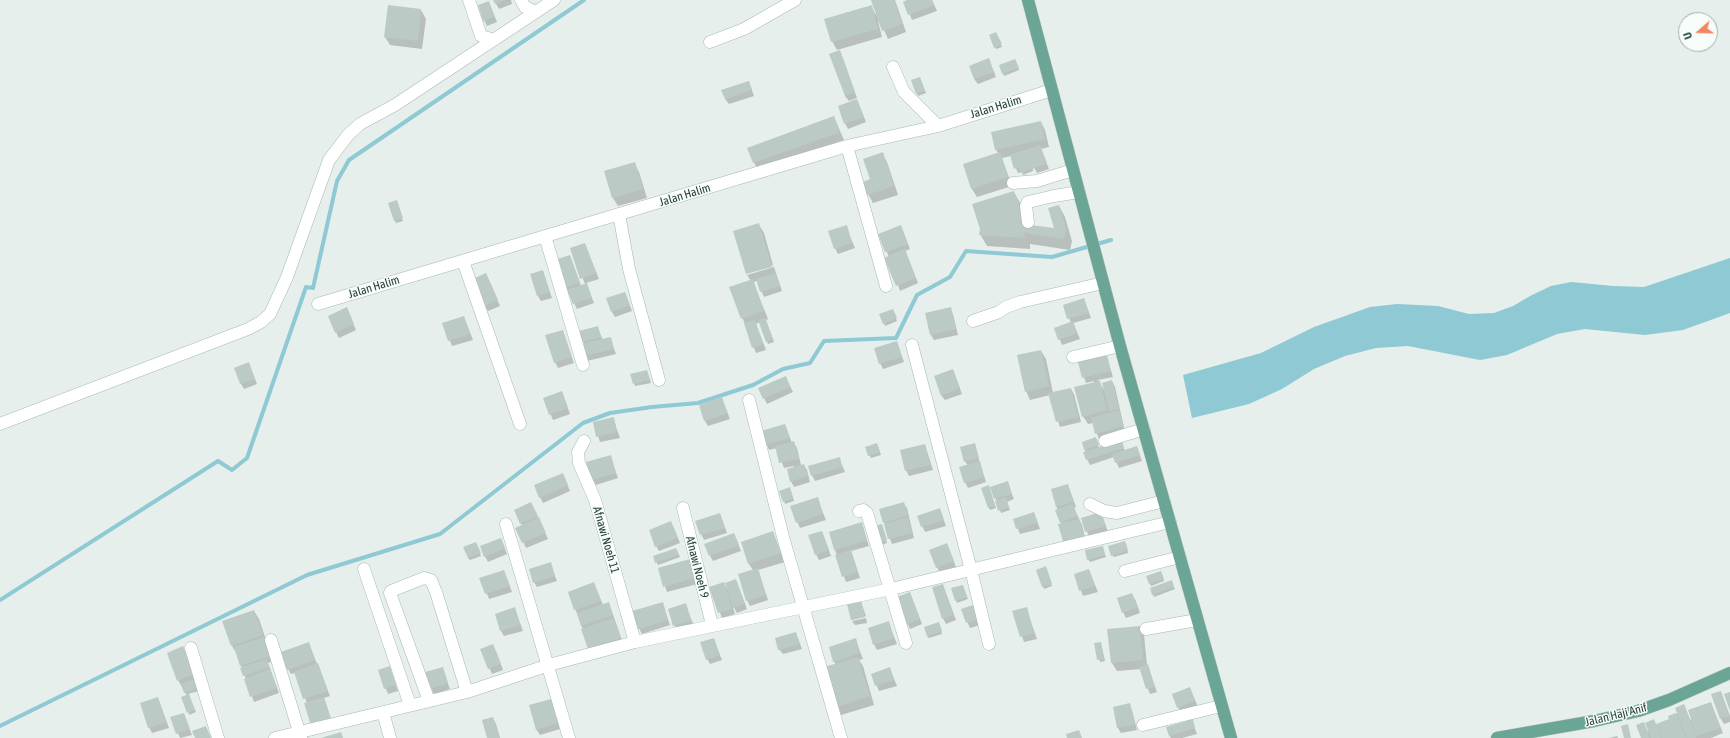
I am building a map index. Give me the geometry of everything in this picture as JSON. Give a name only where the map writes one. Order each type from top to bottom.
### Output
[{"type":"main road","points":[[1028,0],[1120,346],[1230,738]]},
{"type":"main road","name":"Jalan Haji Anif","points":[[1497,738],[1594,721],[1638,711],[1669,700],[1730,673]]},
{"type":"street","points":[[469,0],[481,36],[483,38],[494,40]]},
{"type":"street","points":[[521,0],[525,6],[536,12]]},
{"type":"street","points":[[0,424],[248,329],[261,322],[270,314],[287,277],[329,160],[348,135],[370,118],[395,105],[554,0]]},
{"type":"street","points":[[710,42],[744,28],[795,0]]},
{"type":"street","points":[[893,67],[904,92],[938,126]]},
{"type":"street","name":"Jalan Halim","points":[[318,304],[847,146],[938,126],[1052,90]]},
{"type":"street","points":[[847,146],[886,286]]},
{"type":"street","points":[[1013,184],[1037,181],[1073,170]]},
{"type":"street","points":[[1028,222],[1026,206],[1028,202],[1079,192]]},
{"type":"street","points":[[619,214],[628,269],[659,380]]},
{"type":"street","points":[[544,236],[583,365]]},
{"type":"street","points":[[462,261],[520,424]]},
{"type":"street","points":[[973,321],[999,312],[1006,307],[1020,302],[1104,283]]},
{"type":"street","points":[[912,345],[989,644]]},
{"type":"street","points":[[1073,356],[1120,346]]},
{"type":"street","points":[[749,400],[802,607],[841,738]]},
{"type":"street","points":[[1105,441],[1144,429]]},
{"type":"street","name":"Afnawi Noeh 11","points":[[584,441],[578,452],[579,463],[595,500],[635,642]]},
{"type":"street","points":[[1090,504],[1104,511],[1117,513],[1164,501]]},
{"type":"street","name":"Afnawi Noeh 9","points":[[683,508],[712,625]]},
{"type":"street","points":[[859,511],[863,510],[867,513],[906,643]]},
{"type":"street","points":[[275,738],[300,735],[410,705],[467,692],[549,665],[635,642],[891,589],[1170,522]]},
{"type":"street","points":[[506,524],[549,665],[569,738]]},
{"type":"street","points":[[1125,571],[1180,557]]},
{"type":"street","points":[[364,569],[410,705]]},
{"type":"street","points":[[429,701],[390,593],[391,591],[424,578],[432,580],[467,692]]},
{"type":"street","points":[[1146,629],[1197,620]]},
{"type":"street","points":[[271,640],[300,735]]},
{"type":"street","points":[[191,648],[218,738]]},
{"type":"street","points":[[1143,725],[1221,706]]},
{"type":"street","points":[[383,712],[390,738]]},
{"type":"water","points":[[1730,258],[1730,313],[1683,330],[1645,335],[1585,329],[1557,334],[1507,355],[1480,360],[1408,346],[1376,348],[1345,356],[1314,369],[1282,389],[1249,404],[1192,418],[1183,375],[1261,353],[1314,327],[1370,307],[1397,304],[1438,306],[1469,314],[1494,313],[1513,306],[1551,286],[1571,282],[1644,287]]},
{"type":"building","points":[[493,0],[506,0],[495,4]]},
{"type":"building","points":[[871,0],[894,0],[902,24],[882,31]]},
{"type":"building","points":[[907,0],[932,0],[934,5],[908,15],[903,2]]},
{"type":"building","points":[[489,1],[494,17],[483,21],[478,5]]},
{"type":"building","points":[[388,5],[421,9],[418,41],[384,37]]},
{"type":"building","points":[[872,5],[878,29],[831,42],[824,19]]},
{"type":"building","points":[[996,32],[1002,44],[994,48],[989,35]]},
{"type":"building","points":[[840,50],[855,92],[845,96],[829,54]]},
{"type":"building","points":[[989,58],[994,72],[974,79],[969,66]]},
{"type":"building","points":[[1015,59],[1019,68],[1002,74],[999,65]]},
{"type":"building","points":[[920,77],[925,91],[916,94],[911,80]]},
{"type":"building","points":[[749,81],[752,90],[725,99],[721,90]]},
{"type":"building","points":[[857,99],[864,117],[844,124],[838,106]]},
{"type":"building","points":[[834,116],[840,132],[753,163],[747,148]]},
{"type":"building","points":[[1041,121],[1045,139],[995,150],[991,132]]},
{"type":"building","points":[[1040,145],[1047,163],[1021,173],[1019,167],[1014,169],[1010,155]]},
{"type":"building","points":[[883,152],[894,186],[867,195],[863,182],[870,179],[863,159]]},
{"type":"building","points":[[1000,152],[1008,177],[971,189],[963,164]]},
{"type":"building","points":[[635,162],[643,189],[612,198],[604,171]]},
{"type":"building","points":[[1014,191],[1024,220],[1021,221],[1022,224],[1054,228],[1048,208],[1059,205],[1066,229],[1064,239],[1024,233],[1025,238],[979,235],[980,229],[972,204]]},
{"type":"building","points":[[397,200],[403,218],[394,221],[388,203]]},
{"type":"building","points":[[759,223],[772,267],[746,274],[733,231]]},
{"type":"building","points":[[847,225],[852,243],[834,249],[828,231]]},
{"type":"building","points":[[901,225],[908,244],[885,252],[878,234]]},
{"type":"building","points":[[585,243],[596,273],[580,279],[570,248]]},
{"type":"building","points":[[905,249],[916,278],[896,286],[884,258]]},
{"type":"building","points":[[570,255],[580,283],[564,288],[554,260]]},
{"type":"building","points":[[543,270],[550,292],[537,296],[530,274]]},
{"type":"building","points":[[486,273],[498,300],[484,306],[473,279]]},
{"type":"building","points":[[776,273],[780,286],[760,292],[756,279]]},
{"type":"building","points":[[753,279],[764,311],[741,319],[729,287]]},
{"type":"building","points":[[587,283],[592,298],[573,304],[567,290]]},
{"type":"building","points":[[625,292],[630,305],[611,312],[606,298]]},
{"type":"building","points":[[1084,298],[1089,313],[1067,319],[1063,305]]},
{"type":"building","points":[[347,307],[354,324],[335,333],[328,316]]},
{"type":"building","points":[[951,307],[956,329],[930,335],[925,313]]},
{"type":"building","points":[[893,309],[897,318],[883,324],[879,314]]},
{"type":"building","points":[[464,316],[470,334],[448,341],[442,323]]},
{"type":"building","points":[[765,318],[773,339],[766,342],[758,320]]},
{"type":"building","points":[[755,320],[763,344],[752,348],[744,323]]},
{"type":"building","points":[[1073,321],[1077,333],[1058,340],[1054,328]]},
{"type":"building","points":[[598,326],[601,337],[582,342],[579,331]]},
{"type":"building","points":[[563,330],[572,357],[554,363],[545,335]]},
{"type":"building","points":[[611,337],[614,349],[583,356],[581,344]]},
{"type":"building","points":[[897,341],[902,357],[879,364],[874,348]]},
{"type":"building","points":[[1041,350],[1049,386],[1025,392],[1017,355]]},
{"type":"building","points":[[1106,351],[1111,371],[1082,378],[1077,358]]},
{"type":"building","points":[[249,362],[255,379],[240,384],[234,368]]},
{"type":"building","points":[[953,369],[960,388],[941,396],[934,376]]},
{"type":"building","points":[[647,370],[650,380],[633,384],[630,374]]},
{"type":"building","points":[[786,376],[790,387],[763,399],[758,388]]},
{"type":"building","points":[[1112,380],[1119,409],[1109,411],[1102,383]]},
{"type":"building","points":[[1100,381],[1107,410],[1082,417],[1074,387]]},
{"type":"building","points":[[1071,388],[1078,417],[1056,422],[1048,393]]},
{"type":"building","points":[[562,391],[568,408],[549,415],[543,398]]},
{"type":"building","points":[[722,397],[727,413],[704,421],[699,405]]},
{"type":"building","points":[[1119,410],[1123,426],[1095,434],[1091,418]]},
{"type":"building","points":[[614,417],[617,432],[596,437],[593,422]]},
{"type":"building","points":[[785,424],[790,438],[765,445],[761,431]]},
{"type":"building","points":[[1096,437],[1099,445],[1084,450],[1082,442]]},
{"type":"building","points":[[1122,440],[1124,448],[1086,460],[1083,452]]},
{"type":"building","points":[[794,441],[799,459],[779,463],[775,446]]},
{"type":"building","points":[[877,443],[880,452],[868,456],[865,447]]},
{"type":"building","points":[[975,443],[979,458],[964,462],[960,447]]},
{"type":"building","points":[[925,444],[930,465],[905,471],[900,450]]},
{"type":"building","points":[[1137,446],[1140,455],[1115,463],[1112,454]]},
{"type":"building","points":[[611,455],[616,473],[592,480],[586,462]]},
{"type":"building","points":[[840,457],[842,467],[811,476],[808,466]]},
{"type":"building","points":[[980,461],[984,477],[964,483],[959,467]]},
{"type":"building","points":[[804,464],[808,476],[790,482],[787,469]]},
{"type":"building","points":[[563,473],[568,485],[539,498],[534,485]]},
{"type":"building","points":[[1008,481],[1012,494],[994,499],[990,487]]},
{"type":"building","points":[[1068,484],[1073,502],[1056,507],[1051,489]]},
{"type":"building","points":[[989,485],[995,506],[988,508],[981,488]]},
{"type":"building","points":[[790,487],[793,498],[783,502],[779,491]]},
{"type":"building","points":[[818,497],[823,514],[796,523],[790,506]]},
{"type":"building","points":[[1006,497],[1009,507],[998,511],[995,501]]},
{"type":"building","points":[[531,502],[538,516],[520,524],[514,510]]},
{"type":"building","points":[[904,502],[908,515],[883,523],[879,509]]},
{"type":"building","points":[[1073,504],[1077,516],[1060,523],[1055,510]]},
{"type":"building","points":[[940,508],[944,520],[921,527],[917,516]]},
{"type":"building","points":[[1034,512],[1038,523],[1016,529],[1013,519]]},
{"type":"building","points":[[1101,512],[1106,526],[1085,532],[1081,518]]},
{"type":"building","points":[[720,513],[725,528],[700,535],[695,521]]},
{"type":"building","points":[[539,517],[546,533],[522,543],[515,528]]},
{"type":"building","points":[[908,517],[912,533],[888,539],[884,524]]},
{"type":"building","points":[[1079,519],[1085,539],[1064,545],[1058,524]]},
{"type":"building","points":[[671,521],[678,538],[655,547],[649,530]]},
{"type":"building","points":[[862,522],[867,540],[834,550],[829,532]]},
{"type":"building","points":[[882,524],[887,540],[879,543],[874,526]]},
{"type":"building","points":[[773,531],[781,553],[748,564],[741,542]]},
{"type":"building","points":[[822,531],[829,550],[815,555],[808,535]]},
{"type":"building","points":[[734,533],[739,545],[709,556],[704,544]]},
{"type":"building","points":[[501,538],[505,548],[484,557],[480,546]]},
{"type":"building","points":[[1125,541],[1128,550],[1111,556],[1108,546]]},
{"type":"building","points":[[476,542],[481,553],[468,558],[463,547]]},
{"type":"building","points":[[947,543],[954,561],[936,568],[929,550]]},
{"type":"building","points":[[1103,546],[1105,555],[1087,560],[1085,550]]},
{"type":"building","points":[[676,548],[679,555],[655,563],[653,556]]},
{"type":"building","points":[[851,550],[858,572],[842,577],[835,555]]},
{"type":"building","points":[[690,559],[695,578],[663,587],[658,568]]},
{"type":"building","points":[[551,562],[555,576],[533,583],[529,569]]},
{"type":"building","points":[[1046,566],[1052,584],[1042,587],[1036,570]]},
{"type":"building","points":[[758,568],[766,595],[746,601],[738,574]]},
{"type":"building","points":[[1089,569],[1095,586],[1079,591],[1074,574]]},
{"type":"building","points":[[504,570],[510,586],[485,594],[479,578]]},
{"type":"building","points":[[1161,571],[1164,579],[1149,584],[1146,576]]},
{"type":"building","points":[[736,579],[745,604],[733,608],[725,583]]},
{"type":"building","points":[[1172,580],[1174,587],[1152,595],[1150,588]]},
{"type":"building","points":[[594,582],[601,601],[574,610],[568,592]]},
{"type":"building","points":[[724,582],[732,609],[718,613],[709,587]]},
{"type":"building","points":[[943,584],[953,615],[942,619],[932,587]]},
{"type":"building","points":[[963,585],[967,597],[955,601],[951,588]]},
{"type":"building","points":[[910,592],[920,619],[907,624],[897,597]]},
{"type":"building","points":[[1132,593],[1138,607],[1122,613],[1117,598]]},
{"type":"building","points":[[861,601],[865,617],[851,620],[847,604]]},
{"type":"building","points":[[609,602],[613,615],[581,626],[577,613]]},
{"type":"building","points":[[663,602],[668,620],[638,629],[632,611]]},
{"type":"building","points":[[686,603],[691,620],[673,626],[668,609]]},
{"type":"building","points":[[973,605],[978,619],[966,623],[961,609]]},
{"type":"building","points":[[515,607],[520,625],[500,631],[495,614]]},
{"type":"building","points":[[1027,607],[1034,633],[1020,637],[1012,611]]},
{"type":"building","points":[[254,610],[263,635],[231,646],[222,621]]},
{"type":"building","points":[[613,618],[621,638],[588,649],[581,629]]},
{"type":"building","points":[[889,621],[894,638],[873,645],[868,628]]},
{"type":"building","points":[[939,622],[942,631],[927,636],[924,627]]},
{"type":"building","points":[[1140,626],[1143,660],[1111,663],[1107,629]]},
{"type":"building","points":[[796,632],[799,644],[778,650],[775,638]]},
{"type":"building","points":[[264,637],[271,656],[240,666],[234,647]]},
{"type":"building","points":[[714,638],[720,655],[706,660],[700,642]]},
{"type":"building","points":[[856,638],[860,653],[833,662],[829,647]]},
{"type":"building","points":[[309,642],[315,660],[287,670],[281,652]]},
{"type":"building","points":[[1101,642],[1104,659],[1097,660],[1094,643]]},
{"type":"building","points":[[493,644],[501,664],[488,669],[480,649]]},
{"type":"building","points":[[183,646],[194,674],[177,681],[167,653]]},
{"type":"building","points":[[858,657],[870,696],[836,707],[824,667]]},
{"type":"building","points":[[267,659],[269,667],[243,676],[240,668]]},
{"type":"building","points":[[318,663],[328,691],[303,699],[294,672]]},
{"type":"building","points":[[1148,664],[1155,687],[1146,689],[1139,667]]},
{"type":"building","points":[[390,666],[396,685],[384,689],[378,670]]},
{"type":"building","points":[[443,667],[448,683],[430,689],[425,672]]},
{"type":"building","points":[[890,667],[894,680],[875,686],[871,674]]},
{"type":"building","points":[[270,669],[277,688],[250,697],[244,679]]},
{"type":"building","points":[[196,679],[199,688],[184,693],[181,684]]},
{"type":"building","points":[[1190,687],[1195,701],[1177,708],[1172,694]]},
{"type":"building","points":[[1721,691],[1730,716],[1720,719],[1711,694]]},
{"type":"building","points":[[1730,692],[1730,711],[1724,694]]},
{"type":"building","points":[[189,694],[195,710],[187,713],[181,697]]},
{"type":"building","points":[[158,697],[166,722],[148,728],[140,703]]},
{"type":"building","points":[[324,697],[331,719],[311,726],[304,703]]},
{"type":"building","points":[[551,699],[558,723],[536,730],[529,705]]},
{"type":"building","points":[[1711,702],[1720,728],[1697,736],[1688,710]]},
{"type":"building","points":[[1130,703],[1135,725],[1117,728],[1113,707]]},
{"type":"building","points":[[1684,704],[1697,737],[1695,738],[1687,738],[1675,708]]},
{"type":"building","points":[[184,713],[190,729],[176,734],[170,717]]},
{"type":"building","points":[[1676,713],[1686,738],[1662,738],[1656,724],[1669,719],[1668,716]]},
{"type":"building","points":[[493,717],[499,738],[487,738],[482,720]]},
{"type":"building","points":[[1193,719],[1195,728],[1169,736],[1166,727]]},
{"type":"building","points":[[1654,719],[1661,738],[1651,738],[1645,723]]},
{"type":"building","points":[[1644,722],[1649,738],[1641,738],[1636,725]]},
{"type":"building","points":[[1628,724],[1631,738],[1624,738],[1621,726]]},
{"type":"building","points":[[206,726],[211,738],[195,738],[192,731]]},
{"type":"building","points":[[1079,730],[1082,738],[1067,738],[1066,734]]},
{"type":"building","points":[[341,732],[343,738],[321,738]]},
{"type":"waterway","points":[[0,600],[218,461],[232,470],[247,458],[306,287],[313,288],[337,181],[349,160],[584,0]]},
{"type":"waterway","points":[[0,726],[307,575],[440,534],[583,423],[610,413],[652,407],[698,403],[753,385],[783,369],[810,363],[824,341],[896,338],[917,295],[950,277],[966,251],[1052,257],[1111,240]]}]
